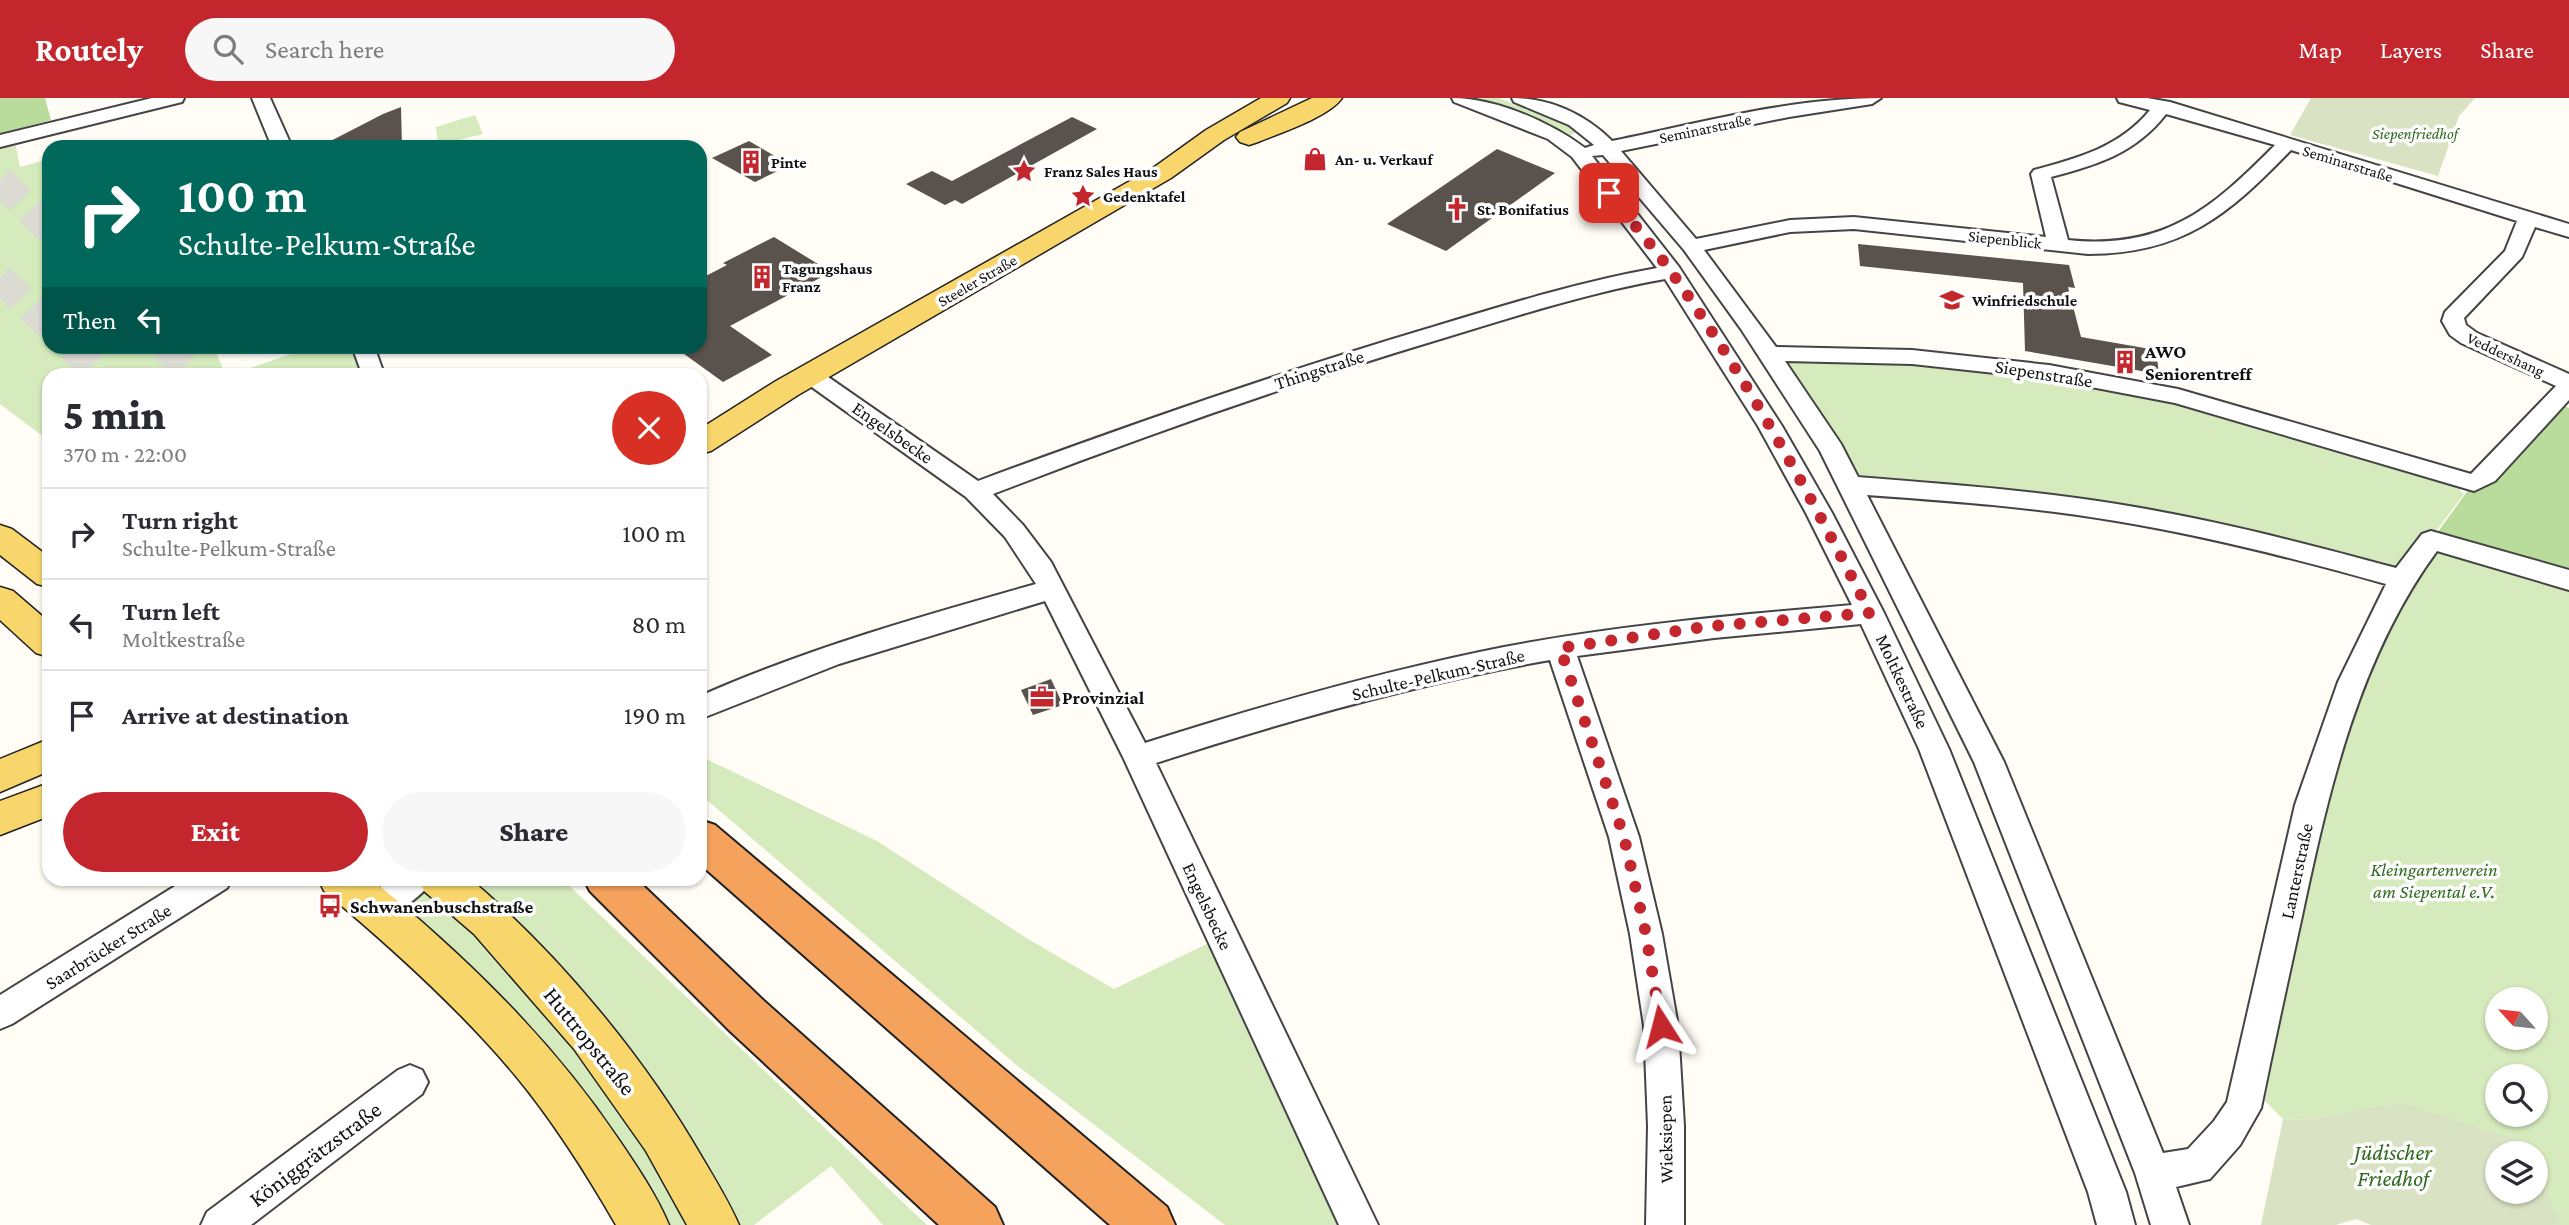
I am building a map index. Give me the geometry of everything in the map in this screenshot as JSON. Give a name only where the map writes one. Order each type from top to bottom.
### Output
[{"type":"highway","points":[[707,844],[1149,1225]]},
{"type":"highway","points":[[613,886],[747,1016],[977,1225]]},
{"type":"main road","name":"Steeler Straße","points":[[707,440],[798,382],[1167,170],[1215,135],[1278,98]]},
{"type":"main road","name":"Steeler Straße","points":[[1167,170],[1300,115],[1330,98]]},
{"type":"main road","name":"Steeler Straße","points":[[707,428],[798,382]]},
{"type":"main road","points":[[0,537],[42,570]]},
{"type":"main road","points":[[0,600],[42,637]]},
{"type":"main road","points":[[0,776],[42,757]]},
{"type":"main road","points":[[0,799],[42,784]]},
{"type":"main road","points":[[0,818],[42,802]]},
{"type":"main road","points":[[349,886],[455,982],[531,1059],[615,1175],[644,1225]]},
{"type":"main road","name":"Huttropstraße","points":[[448,886],[489,921],[590,1034],[663,1135],[714,1225]]},
{"type":"street","points":[[8,139],[175,98]]},
{"type":"street","points":[[261,98],[279,140]]},
{"type":"street","name":"Moltkestraße","points":[[1461,98],[1555,135],[1579,153],[1671,272],[1770,426],[1819,513],[1870,613],[1934,749],[2107,1192],[2116,1225]]},
{"type":"street","name":"Moltkestraße","points":[[1521,98],[1572,118],[1608,148],[1691,246],[1805,407],[1852,485],[1989,762],[2153,1173],[2170,1225]]},
{"type":"street","name":"Seminarstraße","points":[[1579,153],[1789,111],[1872,98]]},
{"type":"street","name":"Seminarstraße","points":[[2126,98],[2163,106],[2569,231]]},
{"type":"street","points":[[2059,245],[2041,174],[2115,151],[2148,128],[2163,106]]},
{"type":"street","name":"Siepenblick","points":[[1691,246],[1790,226],[1854,223],[2059,245],[2119,249],[2142,246],[2173,234],[2231,199],[2287,144]]},
{"type":"street","name":"Veddershang","points":[[2528,219],[2515,253],[2453,317],[2453,324],[2457,331],[2469,338],[2569,384]]},
{"type":"street","name":"Thingstraße","points":[[975,491],[1230,397],[1365,354],[1515,310],[1671,272]]},
{"type":"street","name":"Siepenstraße","points":[[1769,354],[1912,357],[2049,372],[2178,396],[2474,483],[2486,475],[2569,384]]},
{"type":"street","name":"Engelsbecke","points":[[798,382],[975,491],[1014,531],[1042,569],[1138,757],[1359,1225]]},
{"type":"street","points":[[1852,485],[2001,497],[2183,524],[2299,550],[2402,579]]},
{"type":"street","name":"Lanterstraße","points":[[2153,1173],[2197,1166],[2227,1133],[2243,1108],[2310,805],[2353,682],[2402,579],[2431,540],[2569,580]]},
{"type":"street","points":[[707,706],[773,678],[879,640],[1051,590]]},
{"type":"street","name":"Schulte-Pelkum-Straße","points":[[1138,757],[1310,704],[1453,669],[1560,648],[1711,626],[1870,613]]},
{"type":"street","name":"Wieksiepen","points":[[1560,648],[1624,837],[1646,934],[1661,1026],[1666,1126],[1665,1225]]},
{"type":"street","name":"Saarbrücker Straße","points":[[0,1013],[203,886]]},
{"type":"street","points":[[375,908],[407,886]]},
{"type":"street","name":"Königgrätzstraße","points":[[220,1225],[410,1082]]},
{"type":"green space","points":[[0,98],[45,98],[51,120],[0,134]]},
{"type":"green space","points":[[1471,98],[1499,98],[1579,130],[1570,136]]},
{"type":"green space","name":"Siepenfriedhof","points":[[2311,98],[2475,98],[2459,116],[2438,176],[2290,135]]},
{"type":"green space","points":[[475,115],[483,134],[458,140],[437,140],[436,127]]},
{"type":"green space","points":[[15,142],[20,167],[42,161],[42,354],[217,354],[223,368],[42,368],[42,436],[0,404],[0,147]]},
{"type":"green space","points":[[291,354],[363,354],[368,368],[250,368]]},
{"type":"green space","points":[[1774,358],[1978,370],[2129,391],[2283,431],[2454,484],[2464,494],[2401,577],[2183,523],[1853,485]]},
{"type":"green space","points":[[2556,403],[2569,408],[2569,580],[2432,540],[2474,482]]},
{"type":"green space","name":"Kleingartenverein am Siepental e.V.","points":[[2432,541],[2569,580],[2569,1225],[2560,1225],[2548,1197],[2548,1141],[2512,1141],[2331,1115],[2304,1120],[2283,1119],[2261,1097],[2332,743]]},
{"type":"green space","points":[[707,759],[877,841],[1028,939],[1114,989],[1221,937],[1357,1225],[1225,1225],[1019,1067],[707,800]]},
{"type":"green space","points":[[348,886],[569,886],[927,1225],[883,1225],[831,1166],[754,1225],[646,1225],[617,1174]]},
{"type":"green space","name":"Jüdischer Friedhof","points":[[2400,1103],[2520,1141],[2485,1141],[2485,1204],[2548,1204],[2548,1196],[2560,1225],[2371,1225],[2356,1219],[2336,1225],[2261,1225],[2283,1119],[2304,1120]]},
{"type":"building","points":[[401,107],[402,140],[333,140]]},
{"type":"building","name":"Franz Sales Haus","points":[[1072,117],[1097,129],[962,204],[955,200],[945,205],[906,184],[932,171],[952,181]]},
{"type":"building","name":"Pinte","points":[[749,141],[790,165],[755,182],[712,158]]},
{"type":"building","name":"St. Bonifatius","points":[[1497,149],[1555,173],[1446,251],[1387,224]]},
{"type":"building","name":"Tagungshaus Franz","points":[[774,237],[831,272],[730,326],[772,355],[723,382],[684,354],[707,354],[707,275],[727,265],[723,263]]},
{"type":"building","name":"Winfriedschule","points":[[1858,244],[2069,265],[2075,288],[2068,287],[2081,337],[2156,350],[2159,374],[2025,351],[2023,283],[1860,266]]},
{"type":"building","name":"Provinzial","points":[[1051,679],[1063,705],[1033,715],[1021,690]]},
{"type":"tunnel","points":[[0,180],[42,223]]},
{"type":"tunnel","points":[[0,278],[42,319]]},
{"type":"tunnel","points":[[79,354],[94,368]]},
{"type":"tunnel","points":[[172,354],[186,368]]},
{"type":"place","name":"An- u. Verkauf","points":[[1315,159]]},
{"type":"place","name":"Pinte","points":[[751,162]]},
{"type":"place","name":"Franz Sales Haus","points":[[1024,171]]},
{"type":"place","name":"Gedenktafel","points":[[1083,196]]},
{"type":"place","name":"St. Bonifatius","points":[[1457,209]]},
{"type":"place","name":"Tagungshaus Franz","points":[[762,277]]},
{"type":"place","name":"Winfriedschule","points":[[1952,300]]},
{"type":"place","name":"AWO Seniorentreff","points":[[2125,362]]},
{"type":"place","name":"Provinzial","points":[[1042,697]]},
{"type":"place","name":"Schwanenbuschstraße","points":[[330,906]]},
{"type":"route","points":[[1609,193],[1671,272],[1770,426],[1819,513],[1870,613],[1711,626],[1560,648],[1624,837],[1646,934],[1661,1026]]}]
